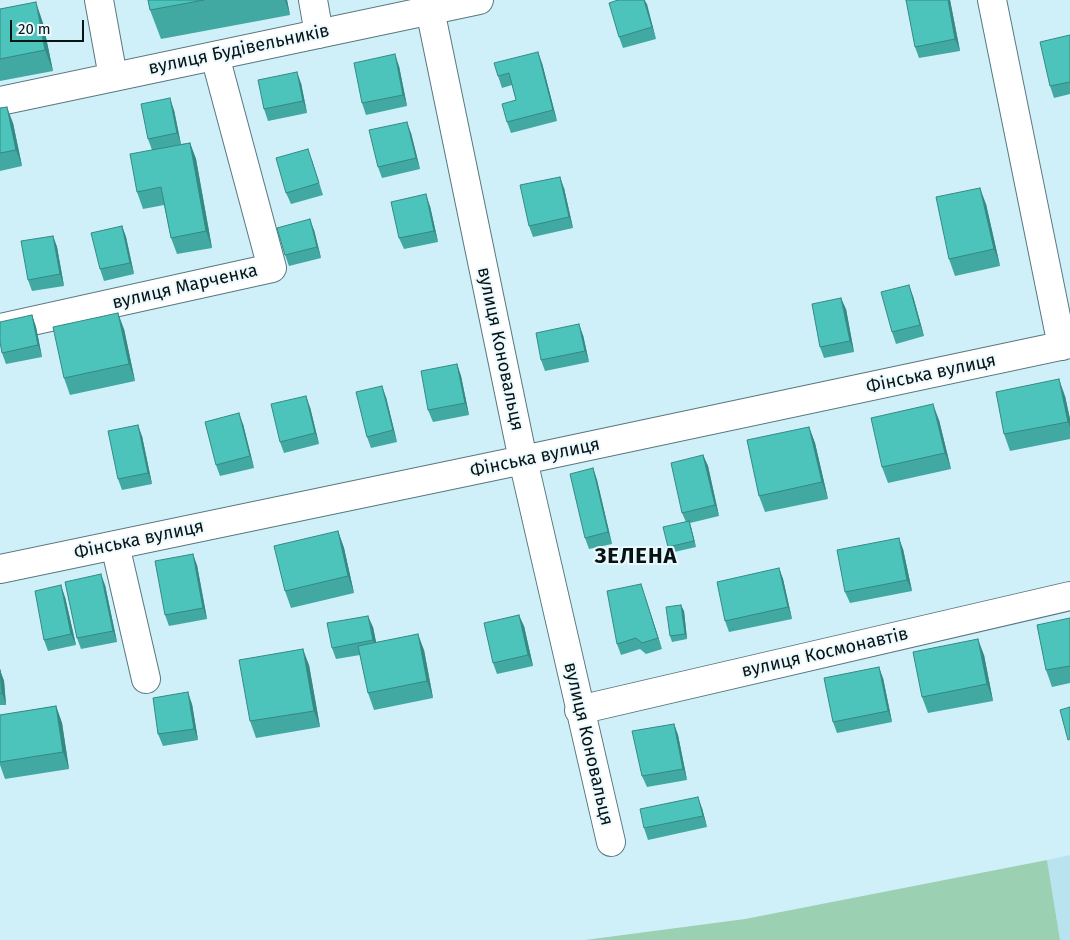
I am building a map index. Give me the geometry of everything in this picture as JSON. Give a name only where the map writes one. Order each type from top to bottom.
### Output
[{"type":"street","points":[[99,0],[113,77]]},
{"type":"street","points":[[313,0],[319,34]]},
{"type":"street","name":"вулиця Будівельників","points":[[0,101],[319,34],[429,5],[479,0]]},
{"type":"street","points":[[992,0],[1066,345]]},
{"type":"street","name":"вулиця Коновальця","points":[[429,5],[523,460],[579,710],[611,842]]},
{"type":"street","name":"вулиця Марченка","points":[[0,328],[272,268],[215,56]]},
{"type":"street","name":"Фінська вулиця","points":[[0,569],[1066,345]]},
{"type":"street","points":[[115,545],[146,679]]},
{"type":"street","name":"вулиця Космонавтів","points":[[579,710],[1070,596]]},
{"type":"shaded area","points":[[1070,855],[1070,940],[1060,940],[1047,860]]},
{"type":"green space","points":[[1047,860],[1060,940],[585,940],[745,919]]},
{"type":"building","points":[[148,0],[204,0],[150,10]]},
{"type":"building","points":[[618,0],[644,0],[652,27],[619,37],[609,3]]},
{"type":"building","points":[[906,0],[948,0],[955,39],[915,47]]},
{"type":"building","points":[[36,2],[45,50],[0,59],[0,9]]},
{"type":"building","points":[[1070,35],[1070,82],[1050,86],[1040,42]]},
{"type":"building","points":[[538,52],[553,110],[507,122],[502,104],[516,100],[509,73],[498,76],[494,63]]},
{"type":"building","points":[[395,54],[403,95],[362,103],[354,63]]},
{"type":"building","points":[[297,72],[303,101],[264,109],[258,80]]},
{"type":"building","points":[[170,98],[177,133],[148,139],[141,104]]},
{"type":"building","points":[[7,107],[16,150],[0,153],[0,108]]},
{"type":"building","points":[[407,122],[416,158],[378,167],[369,130]]},
{"type":"building","points":[[190,143],[206,231],[171,238],[161,187],[137,192],[130,154]]},
{"type":"building","points":[[308,149],[319,183],[286,193],[276,158]]},
{"type":"building","points":[[560,177],[569,217],[529,226],[520,185]]},
{"type":"building","points":[[980,188],[994,249],[949,259],[936,197]]},
{"type":"building","points":[[426,194],[434,231],[399,238],[391,202]]},
{"type":"building","points":[[310,219],[317,247],[285,255],[277,228]]},
{"type":"building","points":[[122,226],[130,263],[100,269],[91,233]]},
{"type":"building","points":[[53,236],[60,274],[28,280],[21,241]]},
{"type":"building","points":[[909,285],[920,325],[892,332],[881,292]]},
{"type":"building","points":[[841,298],[850,341],[820,347],[812,304]]},
{"type":"building","points":[[118,313],[129,364],[64,378],[53,327]]},
{"type":"building","points":[[32,315],[38,345],[2,353],[0,322]]},
{"type":"building","points":[[579,324],[585,351],[541,360],[536,333]]},
{"type":"building","points":[[457,364],[465,403],[428,410],[421,371]]},
{"type":"building","points":[[1059,379],[1068,422],[1004,434],[996,392]]},
{"type":"building","points":[[382,386],[393,430],[367,437],[356,392]]},
{"type":"building","points":[[306,396],[315,433],[280,442],[271,404]]},
{"type":"building","points":[[933,404],[945,453],[882,467],[871,418]]},
{"type":"building","points":[[239,413],[250,456],[216,465],[205,422]]},
{"type":"building","points":[[138,425],[148,473],[118,479],[108,431]]},
{"type":"building","points":[[809,427],[822,482],[759,496],[747,440]]},
{"type":"building","points":[[703,455],[715,505],[682,513],[671,463]]},
{"type":"building","points":[[593,468],[608,532],[585,538],[570,474]]},
{"type":"building","points":[[689,521],[694,541],[668,547],[663,527]]},
{"type":"building","points":[[338,531],[348,576],[285,591],[274,546]]},
{"type":"building","points":[[899,538],[907,580],[845,592],[837,550]]},
{"type":"building","points":[[193,554],[203,608],[165,615],[155,561]]},
{"type":"building","points":[[779,568],[788,607],[725,621],[717,582]]},
{"type":"building","points":[[101,574],[113,631],[77,638],[65,582]]},
{"type":"building","points":[[641,584],[658,638],[642,643],[636,638],[617,644],[607,591]]},
{"type":"building","points":[[61,585],[71,634],[44,640],[35,591]]},
{"type":"building","points":[[681,605],[685,634],[670,636],[666,607]]},
{"type":"building","points":[[519,615],[528,655],[493,663],[484,623]]},
{"type":"building","points":[[368,616],[373,640],[332,648],[327,623]]},
{"type":"building","points":[[1070,618],[1070,666],[1046,670],[1037,625]]},
{"type":"building","points":[[418,634],[427,681],[368,693],[358,646]]},
{"type":"building","points":[[978,639],[987,684],[922,697],[913,652]]},
{"type":"building","points":[[303,649],[314,711],[250,721],[239,660]]},
{"type":"building","points":[[879,667],[888,711],[833,722],[824,678]]},
{"type":"building","points":[[0,670],[2,693],[0,694]]},
{"type":"building","points":[[188,692],[194,729],[158,734],[153,698]]},
{"type":"building","points":[[56,706],[63,752],[0,762],[0,715]]},
{"type":"building","points":[[1070,707],[1070,739],[1068,740],[1060,710]]},
{"type":"building","points":[[674,724],[683,769],[642,776],[632,731]]},
{"type":"building","points":[[698,797],[703,816],[644,828],[640,809]]},
{"type":"district","name":"ЗЕЛЕНА","points":[[636,557]]}]
